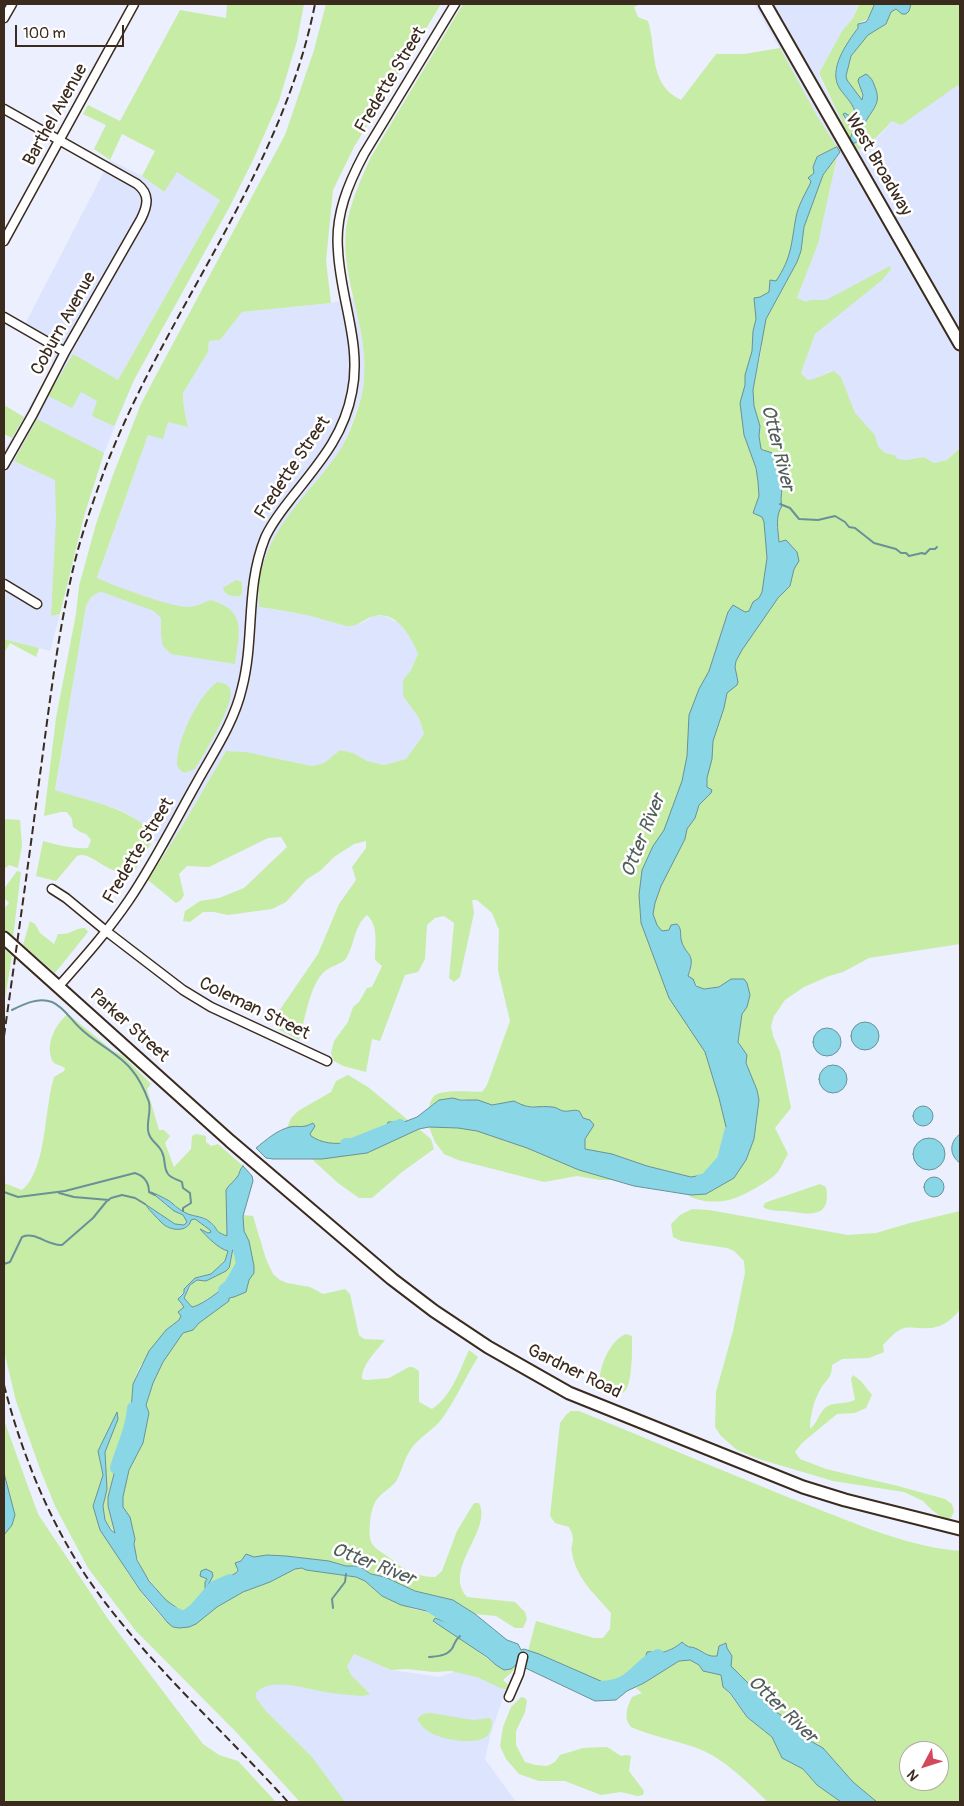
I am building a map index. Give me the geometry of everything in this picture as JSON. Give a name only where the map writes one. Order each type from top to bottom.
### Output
[{"type":"main road","name":"West Broadway","points":[[765,4],[960,344]]},
{"type":"main road","name":"Parker Street","points":[[4,938],[230,1141]]},
{"type":"main road","name":"Gardner Road","points":[[230,1141],[421,1302],[465,1332],[568,1393],[810,1490],[960,1529]]},
{"type":"street","points":[[4,18],[12,4]]},
{"type":"street","name":"Barthel Avenue","points":[[4,241],[134,4]]},
{"type":"street","name":"Fredette Street","points":[[59,986],[106,931],[130,898],[156,856],[228,728],[244,682],[253,582],[266,536],[281,511],[334,442],[345,420],[352,390],[355,362],[354,342],[337,248],[338,228],[343,203],[352,176],[364,154],[455,4]]},
{"type":"street","points":[[4,108],[59,140]]},
{"type":"street","name":"Coburn Avenue","points":[[4,465],[65,352],[141,219],[146,206],[147,197],[144,190],[137,184],[59,140]]},
{"type":"street","points":[[4,317],[65,352]]},
{"type":"street","points":[[4,584],[37,604]]},
{"type":"street","name":"Coleman Street","points":[[52,889],[194,997],[211,1007],[327,1061]]},
{"type":"street","points":[[509,1697],[519,1674],[523,1657]]},
{"type":"shaded area","points":[[754,4],[858,4],[853,18],[842,31],[819,73],[821,81],[856,148],[865,146],[883,132],[892,121],[958,85],[960,88],[960,447],[947,460],[934,463],[924,457],[906,460],[898,459],[894,455],[885,453],[878,446],[875,435],[854,413],[841,377],[834,371],[828,372],[815,380],[808,380],[801,373],[815,334],[834,318],[797,298],[818,244],[837,157],[792,70]]},
{"type":"shaded area","points":[[110,160],[142,176],[162,191],[177,171],[220,200],[118,380],[131,387],[104,453],[71,562],[51,616],[60,614],[50,651],[4,639],[4,451],[52,367],[49,351],[43,344],[21,332]]},
{"type":"shaded area","points":[[355,297],[364,353],[365,372],[362,395],[342,449],[308,492],[259,607],[302,614],[349,626],[362,623],[374,616],[384,616],[399,623],[411,637],[418,654],[411,670],[403,680],[403,696],[419,718],[424,734],[406,759],[384,765],[366,761],[353,753],[340,750],[324,763],[312,766],[246,752],[226,751],[169,848],[153,840],[152,833],[132,816],[118,809],[55,791],[86,606],[148,435],[168,422],[188,426],[183,393],[208,352],[209,341],[220,340],[242,312],[331,303]]},
{"type":"shaded area","points":[[354,1654],[391,1670],[439,1677],[463,1669],[507,1686],[491,1733],[485,1759],[516,1802],[342,1802],[252,1699],[249,1689]]},
{"type":"green space","points":[[227,4],[304,4],[297,41],[279,101],[254,158],[230,206],[134,380],[114,426],[92,416],[97,401],[81,392],[72,408],[48,396],[73,354],[118,380],[220,200],[177,172],[164,192],[142,176],[155,151],[122,134],[110,160],[94,149],[106,125],[83,114],[88,105],[120,121],[180,10],[226,18]]},
{"type":"green space","points":[[326,4],[441,4],[354,147],[333,190],[326,261],[331,303],[242,312],[220,340],[209,341],[208,352],[183,393],[188,427],[168,422],[163,439],[148,435],[97,578],[142,596],[169,604],[188,607],[210,600],[222,604],[236,617],[238,624],[239,633],[235,664],[171,654],[163,646],[161,618],[154,611],[102,592],[92,596],[86,606],[55,790],[125,813],[148,829],[153,840],[134,872],[124,873],[116,871],[83,855],[77,856],[56,881],[36,876],[43,841],[65,846],[88,848],[91,840],[86,834],[73,827],[72,819],[67,812],[44,816],[56,718],[76,614],[79,586],[96,524],[141,404],[285,135],[314,50]]},
{"type":"green space","points":[[463,4],[640,4],[634,7],[638,17],[648,21],[658,76],[670,93],[681,100],[716,54],[744,54],[780,48],[817,116],[837,147],[820,168],[796,254],[769,302],[745,395],[777,600],[790,586],[797,552],[783,541],[779,542],[777,519],[782,481],[778,469],[779,464],[775,456],[761,449],[760,426],[754,406],[753,390],[766,319],[797,262],[801,251],[804,227],[823,175],[837,157],[818,244],[797,298],[806,302],[810,300],[826,300],[890,266],[891,269],[882,280],[815,334],[801,373],[808,380],[834,371],[841,377],[855,413],[875,435],[878,446],[885,453],[894,455],[898,459],[906,460],[924,457],[934,463],[947,460],[960,448],[960,944],[869,958],[843,972],[804,987],[785,1000],[774,1016],[771,1026],[780,1052],[791,1108],[775,1128],[788,1154],[776,1174],[749,1192],[727,1200],[715,1202],[702,1201],[687,1194],[706,1194],[727,1182],[754,1139],[759,1100],[746,1063],[747,1055],[738,1042],[742,1014],[747,1007],[750,995],[719,987],[701,989],[688,976],[691,962],[678,961],[702,1022],[731,1125],[725,1156],[719,1166],[704,1181],[600,1180],[577,1176],[544,1182],[458,1160],[444,1154],[435,1142],[429,1127],[467,1099],[439,1100],[429,1107],[434,1096],[444,1092],[482,1092],[487,1085],[510,1021],[498,970],[499,930],[492,913],[477,900],[472,900],[474,913],[460,977],[454,982],[449,978],[454,923],[444,916],[435,918],[427,925],[425,959],[418,972],[405,975],[380,1041],[372,1039],[366,1072],[343,1066],[334,1061],[331,1053],[334,1041],[348,1022],[353,1007],[359,1002],[367,988],[372,987],[382,966],[375,960],[375,930],[371,919],[367,915],[357,929],[350,952],[345,960],[325,971],[318,980],[311,996],[299,1040],[278,1029],[274,1021],[318,954],[339,904],[356,880],[352,867],[366,848],[366,841],[354,844],[334,857],[320,871],[307,879],[286,902],[272,909],[228,915],[203,912],[190,922],[183,921],[185,911],[200,901],[219,898],[244,888],[287,847],[281,837],[268,838],[209,867],[187,866],[179,874],[184,895],[176,903],[148,880],[226,751],[246,752],[312,766],[324,763],[340,750],[353,753],[367,761],[384,765],[406,759],[424,734],[419,718],[403,696],[403,680],[411,670],[418,654],[407,633],[396,621],[390,617],[375,616],[358,624],[346,626],[307,615],[259,607],[259,580],[264,561],[280,529],[343,445],[353,423],[362,394],[365,372],[364,351],[345,249],[346,229],[356,192],[371,157]]},
{"type":"green space","points":[[859,4],[875,4],[868,18],[860,22],[842,53],[836,69],[839,87],[851,103],[856,116],[853,119],[843,116],[853,131],[850,139],[819,73],[842,31],[853,18]]},
{"type":"green space","points":[[911,4],[960,4],[960,88],[958,85],[901,125],[892,121],[881,133],[858,149],[851,143],[855,143],[862,138],[865,122],[876,106],[861,90],[863,99],[860,99],[847,80],[846,76],[851,56],[868,35],[886,24],[891,12],[896,9],[902,14],[909,11]]},
{"type":"green space","points":[[4,405],[24,417],[12,438],[4,434]]},
{"type":"green space","points":[[37,419],[104,453],[84,516],[60,614],[51,616],[56,520],[55,480],[14,461]]},
{"type":"green space","points":[[236,580],[242,582],[242,593],[240,596],[227,594],[223,588]]},
{"type":"green space","points":[[4,639],[39,648],[36,657],[10,643],[4,653]]},
{"type":"green space","points":[[217,682],[223,683],[230,689],[231,696],[224,717],[195,769],[184,773],[177,765],[180,743],[189,720],[202,698]]},
{"type":"green space","points":[[4,819],[20,820],[22,846],[18,868],[9,865],[4,869]]},
{"type":"green space","points":[[17,871],[21,872],[13,938],[4,930],[4,909],[9,903],[4,898],[4,889]]},
{"type":"green space","points":[[30,921],[35,924],[40,933],[54,944],[58,934],[85,928],[88,932],[55,973],[23,945]]},
{"type":"green space","points":[[4,949],[12,956],[4,1004]]},
{"type":"green space","points":[[68,1014],[113,1051],[122,1055],[151,1084],[147,1089],[159,1130],[164,1130],[170,1136],[165,1143],[174,1167],[191,1149],[192,1136],[196,1134],[206,1136],[206,1142],[211,1146],[218,1144],[243,1166],[239,1176],[226,1190],[227,1237],[217,1232],[211,1222],[203,1217],[186,1214],[170,1201],[155,1194],[165,1204],[185,1217],[187,1222],[184,1225],[175,1224],[146,1205],[163,1223],[175,1228],[187,1228],[191,1220],[195,1219],[210,1230],[210,1234],[201,1230],[210,1239],[229,1250],[225,1261],[211,1274],[195,1278],[184,1289],[184,1293],[180,1295],[179,1302],[184,1307],[179,1320],[166,1330],[139,1368],[133,1384],[132,1429],[119,1455],[110,1489],[108,1506],[115,1533],[105,1520],[103,1506],[107,1489],[105,1452],[117,1413],[98,1451],[103,1475],[93,1506],[125,1569],[156,1611],[168,1623],[207,1615],[243,1592],[270,1582],[295,1569],[302,1568],[356,1577],[365,1581],[382,1596],[413,1609],[456,1618],[471,1628],[470,1632],[435,1618],[433,1622],[456,1635],[504,1670],[511,1669],[517,1664],[513,1671],[503,1680],[512,1688],[509,1690],[500,1688],[477,1677],[451,1671],[391,1670],[354,1654],[347,1666],[351,1675],[370,1694],[363,1696],[342,1694],[287,1685],[262,1688],[256,1693],[256,1698],[265,1710],[312,1757],[345,1802],[300,1802],[237,1733],[135,1630],[88,1568],[55,1506],[16,1401],[4,1351],[4,1183],[22,1190],[30,1181],[36,1168],[44,1138],[54,1077],[64,1071],[65,1068],[54,1063],[52,1060],[50,1054],[51,1041],[59,1023]]},
{"type":"green space","points":[[348,1075],[368,1087],[431,1139],[434,1149],[402,1172],[372,1198],[359,1198],[338,1183],[315,1162],[287,1128],[291,1118],[298,1111],[331,1092],[336,1081]]},
{"type":"green space","points":[[253,1181],[243,1215],[253,1216],[266,1259],[273,1274],[287,1283],[310,1287],[323,1294],[345,1289],[350,1294],[359,1335],[364,1339],[385,1340],[364,1369],[362,1379],[389,1378],[409,1367],[413,1367],[419,1371],[419,1402],[432,1409],[445,1398],[469,1350],[478,1357],[441,1420],[414,1445],[408,1453],[395,1483],[375,1502],[371,1517],[370,1538],[375,1547],[406,1570],[422,1576],[435,1577],[442,1571],[457,1531],[474,1503],[479,1503],[480,1525],[460,1574],[461,1586],[467,1597],[515,1602],[525,1612],[527,1619],[523,1628],[515,1628],[496,1616],[475,1614],[453,1600],[415,1591],[385,1577],[371,1574],[359,1566],[346,1566],[329,1561],[286,1556],[267,1555],[254,1557],[246,1554],[236,1573],[217,1585],[200,1610],[189,1614],[185,1614],[166,1600],[143,1572],[135,1552],[135,1539],[131,1522],[123,1507],[123,1497],[129,1470],[143,1443],[149,1413],[146,1405],[153,1383],[163,1362],[180,1336],[194,1328],[229,1298],[246,1292],[249,1279],[237,1274],[225,1287],[195,1307],[192,1307],[184,1298],[193,1282],[197,1280],[206,1281],[229,1268],[233,1250],[238,1252],[234,1200]]},
{"type":"green space","points":[[820,1184],[826,1187],[827,1198],[822,1210],[816,1213],[774,1210],[763,1207],[765,1203]]},
{"type":"green space","points":[[692,1209],[709,1210],[848,1235],[876,1233],[960,1211],[960,1309],[948,1322],[938,1327],[901,1329],[883,1345],[884,1352],[869,1358],[842,1359],[832,1365],[830,1376],[814,1403],[810,1429],[822,1411],[827,1407],[855,1400],[851,1379],[853,1375],[861,1381],[872,1395],[866,1408],[855,1413],[837,1414],[802,1443],[795,1452],[800,1459],[826,1469],[945,1499],[952,1504],[954,1511],[951,1518],[944,1519],[923,1501],[904,1492],[833,1481],[759,1459],[737,1450],[721,1436],[715,1427],[716,1392],[733,1331],[745,1273],[744,1261],[734,1251],[727,1248],[681,1241],[673,1237],[671,1224],[680,1215]]},
{"type":"green space","points":[[626,1334],[632,1336],[629,1382],[624,1392],[613,1395],[603,1388],[600,1378],[601,1371],[605,1358],[612,1346]]},
{"type":"green space","points":[[571,1411],[579,1411],[853,1523],[906,1541],[960,1551],[960,1802],[877,1802],[853,1782],[823,1748],[807,1739],[801,1728],[770,1708],[731,1666],[732,1656],[726,1643],[720,1646],[717,1656],[687,1648],[685,1644],[681,1643],[674,1648],[660,1653],[647,1652],[645,1663],[641,1670],[633,1677],[611,1684],[612,1688],[554,1660],[528,1651],[536,1621],[594,1638],[603,1638],[610,1629],[611,1613],[587,1586],[574,1563],[572,1553],[573,1536],[569,1527],[555,1523],[550,1516],[560,1423]]},
{"type":"green space","points":[[4,1420],[38,1514],[108,1619],[203,1744],[219,1755],[238,1761],[276,1802],[4,1802]]},
{"type":"green space","points":[[690,1660],[699,1665],[701,1669],[721,1675],[725,1688],[747,1717],[772,1737],[782,1758],[803,1769],[817,1785],[841,1802],[768,1802],[734,1770],[704,1751],[631,1727],[626,1716],[629,1705],[632,1697],[642,1693],[636,1688],[679,1661]]},
{"type":"green space","points":[[521,1697],[527,1701],[525,1712],[516,1731],[516,1745],[525,1762],[547,1766],[555,1762],[560,1755],[583,1748],[607,1747],[621,1756],[631,1756],[629,1771],[644,1791],[643,1795],[637,1796],[621,1792],[601,1795],[565,1781],[539,1781],[519,1774],[506,1759],[500,1746],[503,1727],[511,1707]]},
{"type":"green space","points":[[431,1713],[473,1720],[490,1718],[492,1721],[490,1732],[483,1738],[469,1741],[436,1736],[427,1730],[417,1719],[423,1714]]},
{"type":"water","points":[[875,4],[911,4],[906,14],[902,14],[896,9],[891,12],[886,24],[868,35],[851,56],[846,76],[847,80],[862,100],[863,95],[858,81],[859,78],[866,74],[869,76],[877,93],[877,102],[864,125],[862,139],[851,143],[850,139],[853,131],[843,114],[845,113],[853,118],[856,116],[852,105],[837,82],[837,65],[844,49],[858,28],[858,24],[866,22]]},
{"type":"water","points":[[837,147],[840,152],[823,175],[804,227],[801,251],[797,262],[766,319],[753,390],[754,406],[760,426],[761,449],[772,453],[774,456],[781,479],[782,506],[778,514],[777,523],[779,542],[786,540],[797,552],[799,561],[794,569],[790,586],[778,598],[736,661],[735,667],[738,682],[727,693],[713,741],[712,759],[707,778],[707,787],[712,790],[699,805],[695,818],[687,829],[685,839],[661,886],[653,914],[657,925],[662,931],[669,930],[671,925],[677,924],[679,926],[683,945],[691,958],[688,976],[693,979],[696,986],[704,989],[719,987],[731,979],[744,979],[747,983],[750,995],[747,1007],[742,1014],[738,1042],[747,1055],[746,1063],[759,1100],[754,1139],[746,1160],[734,1178],[706,1194],[691,1195],[634,1186],[579,1170],[527,1148],[477,1131],[458,1128],[429,1127],[419,1129],[367,1153],[322,1159],[266,1158],[256,1148],[285,1128],[306,1126],[313,1123],[315,1126],[310,1134],[311,1136],[329,1143],[348,1142],[367,1138],[385,1131],[388,1122],[399,1124],[417,1117],[439,1100],[453,1098],[478,1100],[492,1105],[514,1101],[530,1107],[554,1107],[563,1111],[576,1110],[579,1111],[583,1118],[590,1120],[594,1125],[585,1139],[585,1149],[612,1154],[647,1166],[691,1177],[708,1174],[719,1166],[725,1156],[728,1135],[705,1052],[669,998],[641,923],[639,895],[642,870],[653,846],[664,830],[682,781],[687,756],[689,715],[699,689],[709,671],[728,612],[733,605],[745,612],[749,611],[753,602],[759,598],[762,592],[767,558],[764,522],[762,517],[753,513],[759,496],[758,482],[756,468],[744,435],[740,403],[752,351],[756,319],[754,298],[769,292],[770,280],[776,281],[785,265],[797,213],[811,181],[808,178],[814,173],[813,167],[817,157]]},
{"type":"water","points":[[865,1022],[875,1026],[879,1036],[875,1046],[865,1050],[855,1046],[851,1036],[855,1026]]},
{"type":"water","points":[[827,1028],[837,1032],[841,1042],[837,1052],[827,1056],[817,1052],[813,1042],[817,1032]]},
{"type":"water","points":[[833,1065],[843,1069],[847,1079],[843,1089],[833,1093],[823,1089],[819,1079],[823,1069]]},
{"type":"water","points":[[923,1106],[930,1109],[933,1116],[930,1123],[923,1126],[916,1123],[913,1116],[916,1109]]},
{"type":"water","points":[[960,1134],[960,1163],[952,1152],[952,1145]]},
{"type":"water","points":[[929,1138],[935,1139],[940,1143],[944,1148],[944,1160],[940,1165],[935,1169],[929,1170],[923,1169],[918,1165],[914,1160],[913,1154],[914,1148],[918,1143],[923,1139]]},
{"type":"water","points":[[242,1167],[252,1176],[253,1181],[243,1216],[244,1231],[249,1241],[254,1273],[249,1280],[246,1292],[229,1298],[229,1301],[199,1323],[193,1330],[183,1333],[163,1362],[153,1383],[146,1405],[149,1413],[143,1443],[129,1470],[123,1497],[123,1507],[130,1517],[135,1539],[137,1560],[149,1581],[166,1600],[185,1614],[200,1610],[209,1596],[205,1591],[207,1579],[200,1576],[201,1571],[206,1569],[212,1572],[213,1576],[207,1587],[209,1591],[212,1591],[223,1580],[236,1573],[238,1570],[235,1563],[241,1561],[246,1554],[254,1557],[267,1555],[286,1556],[329,1561],[346,1566],[359,1566],[371,1574],[385,1577],[415,1591],[453,1600],[475,1614],[507,1640],[518,1644],[521,1650],[524,1649],[539,1654],[603,1682],[610,1688],[613,1688],[610,1685],[628,1680],[636,1675],[644,1664],[647,1652],[665,1652],[682,1642],[709,1655],[717,1656],[719,1646],[726,1643],[732,1656],[731,1666],[770,1708],[801,1728],[807,1739],[823,1748],[853,1782],[877,1802],[841,1802],[817,1785],[803,1769],[782,1758],[772,1737],[747,1717],[730,1693],[723,1687],[721,1675],[703,1671],[699,1665],[690,1660],[679,1661],[644,1683],[627,1691],[616,1700],[595,1701],[517,1664],[511,1669],[504,1670],[433,1621],[435,1618],[469,1632],[471,1628],[456,1618],[401,1605],[382,1596],[365,1581],[356,1577],[302,1568],[295,1569],[270,1582],[243,1592],[217,1607],[196,1624],[189,1627],[173,1627],[168,1623],[140,1590],[100,1530],[93,1506],[103,1475],[98,1451],[117,1412],[118,1419],[105,1452],[107,1489],[103,1506],[105,1520],[115,1533],[108,1506],[108,1497],[119,1455],[132,1429],[133,1384],[149,1351],[166,1330],[179,1320],[181,1316],[178,1312],[184,1307],[178,1299],[184,1293],[184,1289],[195,1278],[211,1274],[225,1261],[228,1251],[210,1239],[200,1229],[208,1233],[211,1232],[210,1230],[195,1219],[191,1220],[183,1229],[169,1228],[145,1204],[175,1224],[184,1225],[187,1222],[183,1215],[174,1211],[151,1192],[168,1200],[186,1213],[207,1220],[218,1231],[227,1236],[226,1190],[238,1176]],"holes":[[[233,1250],[235,1250],[241,1263],[238,1273],[219,1291],[192,1307],[184,1298],[190,1285],[197,1280],[206,1281],[226,1271],[229,1268]]]},
{"type":"water","points":[[934,1177],[941,1180],[944,1187],[941,1194],[934,1197],[927,1194],[924,1187],[927,1180]]},
{"type":"water","points":[[4,1473],[15,1515],[12,1525],[4,1535]]},
{"type":"waterway","points":[[780,504],[790,508],[799,519],[818,520],[835,516],[849,527],[855,528],[874,543],[896,549],[909,556],[925,554],[930,549],[937,547]]},
{"type":"waterway","points":[[12,1010],[36,1001],[52,1002],[64,1010],[86,1033],[126,1063],[137,1076],[149,1102],[149,1134],[162,1152],[166,1171],[171,1177],[182,1182],[183,1188],[190,1193],[191,1203],[183,1208],[183,1211]]},
{"type":"waterway","name":"Otter River","points":[[346,1144],[352,1144],[400,1125]]},
{"type":"waterway","name":"Otter River","points":[[701,1180],[704,1181],[723,1160],[730,1132]]},
{"type":"waterway","points":[[4,1192],[18,1197],[65,1191],[135,1173],[145,1180],[149,1192],[155,1195]]},
{"type":"waterway","points":[[59,1193],[74,1197],[109,1200]]},
{"type":"waterway","points":[[4,1264],[10,1262],[22,1237],[32,1236],[62,1245],[93,1218],[111,1198],[122,1195],[135,1198],[145,1204]]},
{"type":"waterway","name":"Otter River","points":[[224,1290],[230,1285],[242,1264],[239,1249]]},
{"type":"waterway","name":"Otter River","points":[[116,1468],[129,1431],[133,1408]]},
{"type":"waterway","points":[[333,1608],[332,1599],[345,1582],[346,1574]]},
{"type":"waterway","name":"Otter River","points":[[172,1612],[184,1617],[195,1609],[214,1587],[230,1580]]},
{"type":"waterway","name":"Otter River","points":[[431,1607],[484,1639]]},
{"type":"waterway","points":[[429,1657],[442,1655],[451,1650],[460,1636]]},
{"type":"waterway","name":"Otter River","points":[[591,1687],[619,1684],[658,1655]]},
{"type":"railway","points":[[4,1036],[54,673],[68,592],[81,540],[106,466],[131,408],[250,183],[277,125],[299,66],[315,4]]},
{"type":"railway","points":[[4,1385],[19,1435],[38,1485],[61,1534],[88,1579],[134,1638],[184,1694],[288,1802]]}]
